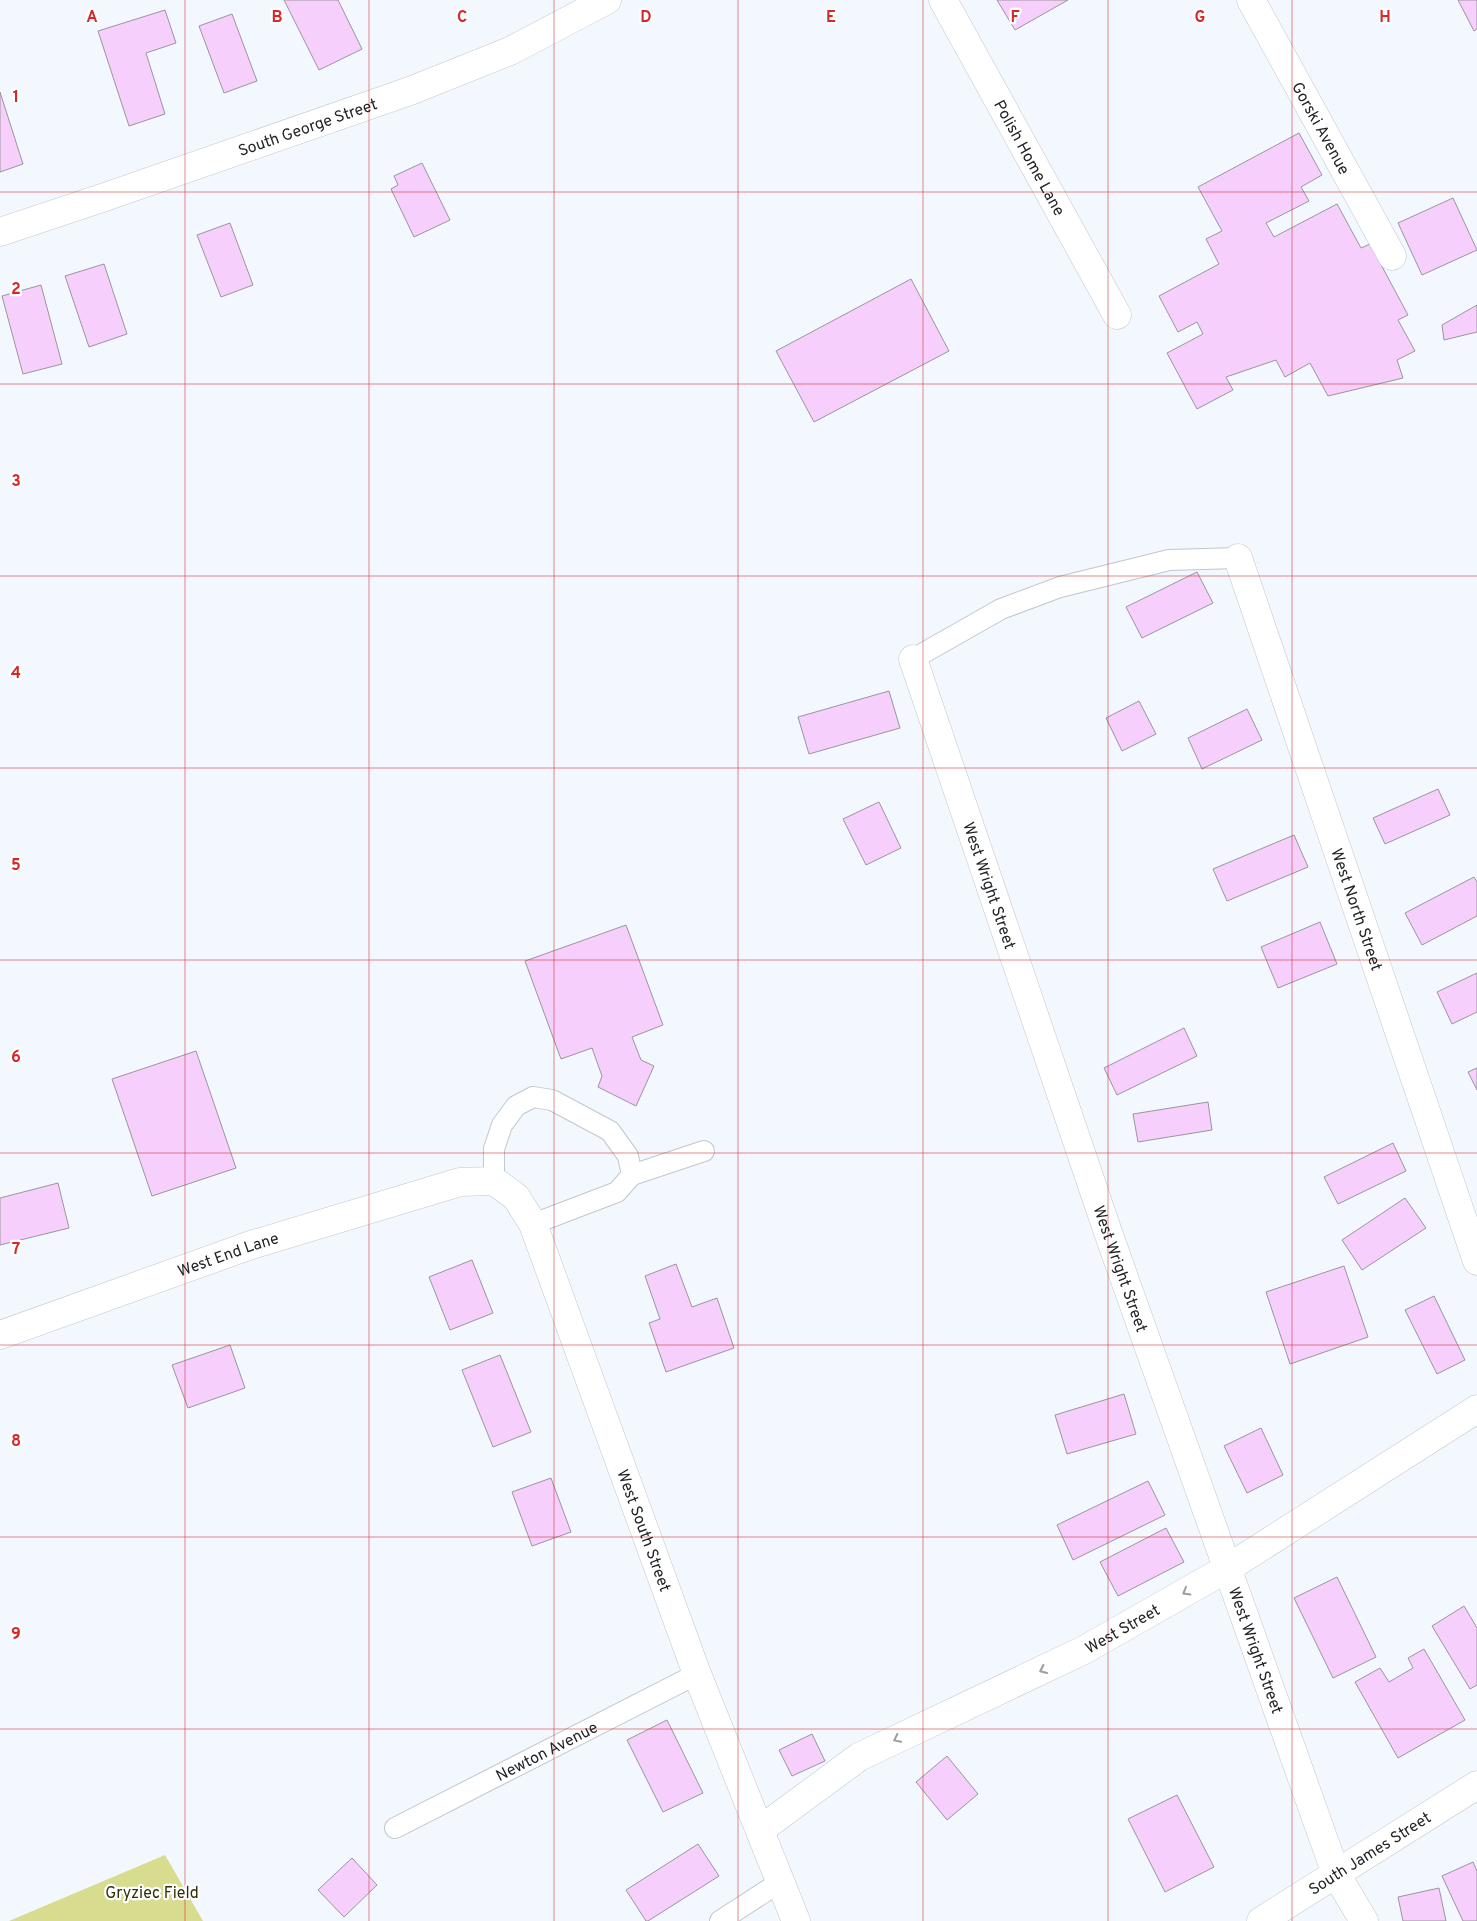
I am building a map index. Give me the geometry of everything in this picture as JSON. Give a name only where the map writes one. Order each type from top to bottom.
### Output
[{"type":"street","name":"South George Street","points":[[0,232],[410,91],[510,51],[607,0]]},
{"type":"street","name":"Polish Home Lane","points":[[943,0],[1117,315]]},
{"type":"street","name":"Gorski Avenue","points":[[1251,0],[1392,256]]},
{"type":"street","name":"West North Street","points":[[1238,558],[1477,1261]]},
{"type":"street","name":"West Wright Street","points":[[913,659],[1114,1248],[1336,1874],[1364,1921]]},
{"type":"street","name":"West End Lane","points":[[0,1335],[251,1245],[460,1182],[494,1181]]},
{"type":"street","name":"West South Street","points":[[494,1181],[516,1197],[533,1224],[697,1674],[796,1921]]},
{"type":"street","name":"West Street","points":[[760,1830],[860,1757],[1084,1650],[1228,1568],[1477,1409]]},
{"type":"street","name":"South James Street","points":[[1261,1921],[1477,1785]]},
{"type":"lane","points":[[913,659],[1002,609],[1060,587],[1168,560],[1238,558]]},
{"type":"lane","points":[[494,1181],[494,1148],[502,1125],[516,1106],[533,1097],[552,1100],[610,1131],[628,1156],[632,1175]]},
{"type":"lane","points":[[533,1224],[618,1192],[632,1175],[704,1151]]},
{"type":"lane","name":"Newton Avenue","points":[[395,1828],[697,1674]]},
{"type":"lane","points":[[720,1921],[780,1882]]},
{"type":"green space","name":"Gryziec Field","points":[[165,1855],[203,1921],[9,1921]]},
{"type":"building","points":[[284,0],[338,0],[362,49],[319,70]]},
{"type":"building","points":[[997,0],[1068,0],[1015,30]]},
{"type":"building","points":[[1458,0],[1477,0],[1477,29],[1474,31]]},
{"type":"building","points":[[165,10],[176,43],[146,53],[165,114],[129,126],[98,31]]},
{"type":"building","points":[[232,14],[257,81],[224,93],[199,26]]},
{"type":"building","points":[[0,92],[23,164],[0,172]]},
{"type":"building","points":[[1299,133],[1322,175],[1301,187],[1309,201],[1266,223],[1274,237],[1337,204],[1361,248],[1370,244],[1408,315],[1398,320],[1415,351],[1397,360],[1403,378],[1328,396],[1310,363],[1285,377],[1276,360],[1226,377],[1233,390],[1197,409],[1167,353],[1203,334],[1197,322],[1178,332],[1159,296],[1219,264],[1206,239],[1222,231],[1198,187]]},
{"type":"building","points":[[422,163],[450,220],[414,237],[391,189],[398,185],[394,176]]},
{"type":"building","points":[[1453,198],[1477,250],[1422,275],[1398,223]]},
{"type":"building","points":[[230,223],[253,285],[221,297],[197,235]]},
{"type":"building","points":[[104,264],[127,334],[89,347],[65,276]]},
{"type":"building","points":[[911,279],[949,351],[814,422],[776,351]]},
{"type":"building","points":[[41,285],[62,364],[23,374],[2,296]]},
{"type":"building","points":[[1477,305],[1477,332],[1444,340],[1442,325]]},
{"type":"building","points":[[1197,572],[1213,603],[1142,638],[1126,607]]},
{"type":"building","points":[[889,691],[900,728],[809,754],[798,717]]},
{"type":"building","points":[[1139,701],[1156,734],[1122,751],[1106,718]]},
{"type":"building","points":[[1247,709],[1262,740],[1202,769],[1188,738]]},
{"type":"building","points":[[1438,789],[1450,815],[1385,844],[1373,818]]},
{"type":"building","points":[[879,802],[901,848],[866,865],[843,819]]},
{"type":"building","points":[[1294,835],[1308,867],[1227,901],[1213,869]]},
{"type":"building","points":[[1474,877],[1477,882],[1477,916],[1422,945],[1405,913]]},
{"type":"building","points":[[1320,922],[1337,964],[1278,988],[1261,947]]},
{"type":"building","points":[[626,925],[663,1025],[632,1037],[641,1060],[654,1066],[636,1106],[598,1087],[602,1076],[592,1048],[561,1059],[525,961]]},
{"type":"building","points":[[1477,973],[1477,1012],[1452,1024],[1437,992]]},
{"type":"building","points":[[1184,1028],[1197,1056],[1117,1095],[1104,1068]]},
{"type":"building","points":[[196,1051],[236,1168],[152,1196],[112,1079]]},
{"type":"building","points":[[1477,1068],[1477,1090],[1468,1072]]},
{"type":"building","points":[[1208,1102],[1212,1130],[1138,1142],[1133,1114]]},
{"type":"building","points":[[1393,1143],[1406,1171],[1338,1204],[1324,1177]]},
{"type":"building","points":[[58,1183],[69,1228],[0,1245],[0,1198]]},
{"type":"building","points":[[1405,1198],[1426,1228],[1362,1270],[1342,1240]]},
{"type":"building","points":[[472,1260],[493,1313],[450,1330],[429,1277]]},
{"type":"building","points":[[676,1264],[692,1307],[717,1298],[734,1348],[666,1372],[649,1323],[660,1319],[645,1276]]},
{"type":"building","points":[[1344,1266],[1368,1337],[1290,1364],[1266,1292]]},
{"type":"building","points":[[1434,1296],[1465,1360],[1437,1374],[1405,1310]]},
{"type":"building","points":[[230,1345],[245,1388],[188,1408],[172,1365]]},
{"type":"building","points":[[500,1355],[531,1432],[493,1447],[462,1370]]},
{"type":"building","points":[[1124,1394],[1136,1434],[1067,1454],[1055,1415]]},
{"type":"building","points":[[1261,1428],[1283,1475],[1247,1493],[1224,1446]]},
{"type":"building","points":[[551,1478],[571,1532],[532,1546],[512,1492]]},
{"type":"building","points":[[1148,1481],[1165,1515],[1073,1560],[1057,1525]]},
{"type":"building","points":[[1166,1528],[1184,1562],[1118,1596],[1100,1562]]},
{"type":"building","points":[[1337,1577],[1376,1657],[1333,1678],[1294,1598]]},
{"type":"building","points":[[1464,1606],[1477,1628],[1477,1685],[1470,1689],[1432,1626]]},
{"type":"building","points":[[1424,1649],[1465,1720],[1398,1758],[1355,1682],[1380,1668],[1389,1682],[1413,1668],[1408,1658]]},
{"type":"building","points":[[667,1720],[703,1793],[663,1812],[627,1740]]},
{"type":"building","points":[[812,1734],[825,1761],[792,1776],[779,1750]]},
{"type":"building","points":[[947,1756],[978,1794],[947,1820],[916,1782]]},
{"type":"building","points":[[1177,1795],[1214,1867],[1165,1892],[1128,1819]]},
{"type":"building","points":[[698,1844],[719,1876],[646,1921],[626,1890]]},
{"type":"building","points":[[352,1858],[377,1885],[344,1917],[318,1890]]},
{"type":"building","points":[[1473,1862],[1477,1871],[1477,1921],[1463,1921],[1442,1876]]},
{"type":"building","points":[[1439,1888],[1446,1921],[1403,1921],[1398,1897]]}]
